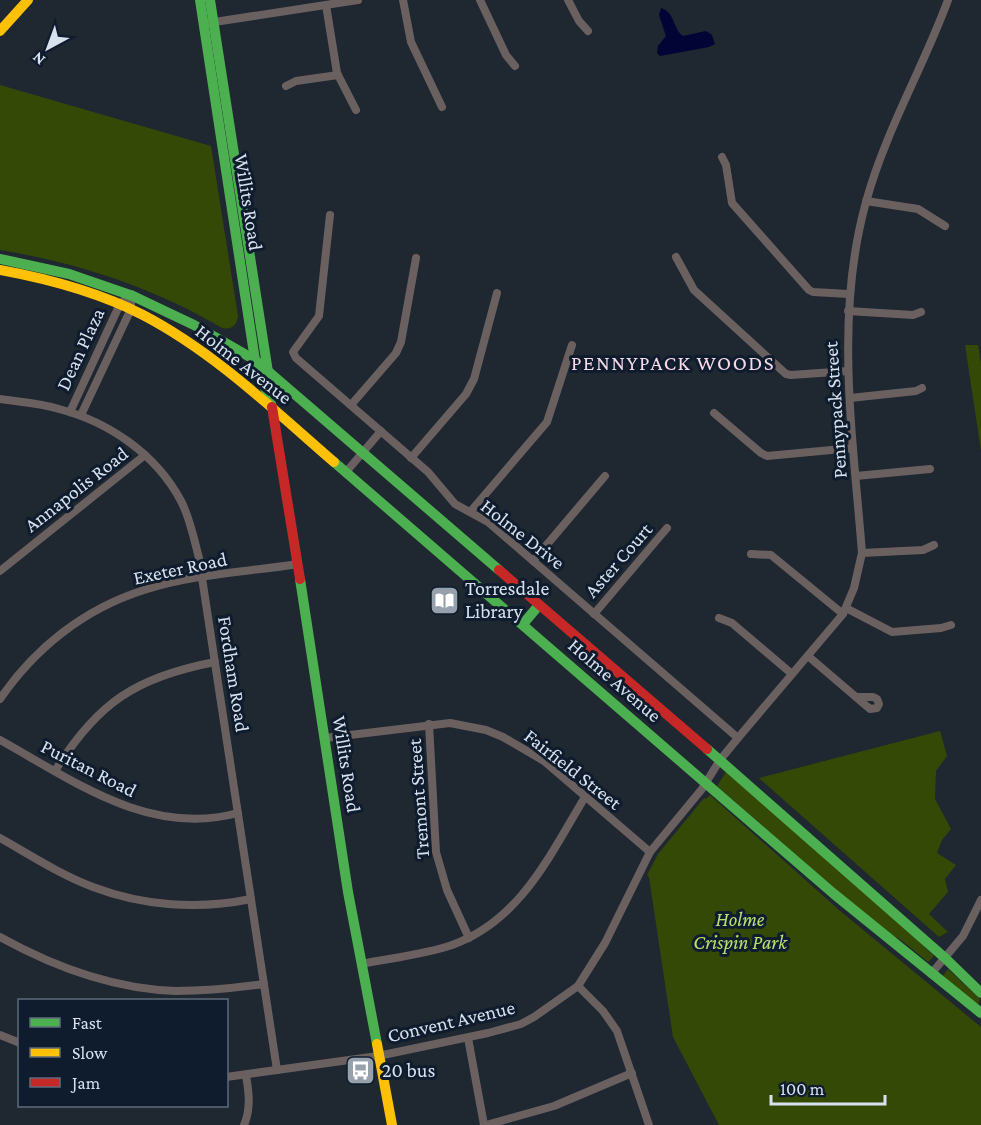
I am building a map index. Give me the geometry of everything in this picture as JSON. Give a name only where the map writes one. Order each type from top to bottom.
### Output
[{"type":"main road","points":[[0,31],[28,0]]},
{"type":"main road","name":"Willits Road","points":[[200,0],[209,23],[277,431],[361,964],[392,1125]]},
{"type":"main road","name":"Willits Road","points":[[210,0],[209,23],[255,360],[272,408]]},
{"type":"main road","name":"Holme Avenue","points":[[0,259],[56,270],[131,294],[188,320],[255,360],[720,760],[945,958],[981,993]]},
{"type":"main road","name":"Holme Avenue","points":[[0,270],[54,281],[120,304],[192,345],[272,408],[882,934],[981,1013]]},
{"type":"main road","points":[[523,624],[539,605]]},
{"type":"street","points":[[209,23],[358,0]]},
{"type":"street","points":[[403,0],[411,42],[442,107]]},
{"type":"street","points":[[480,0],[506,55],[515,66]]},
{"type":"street","points":[[568,0],[579,21],[588,31]]},
{"type":"street","name":"Pennypack Street","points":[[705,783],[720,760],[844,611],[859,571],[862,553],[848,371],[849,294],[866,201],[887,142],[932,42],[948,0]]},
{"type":"street","points":[[326,5],[338,75],[356,110]]},
{"type":"street","points":[[286,86],[296,81],[338,75]]},
{"type":"street","points":[[722,157],[726,165],[732,203],[809,290],[849,294]]},
{"type":"street","points":[[866,201],[918,209],[945,226]]},
{"type":"street","name":"Holme Drive","points":[[330,215],[319,316],[293,352],[296,358],[428,472],[455,504],[488,522],[738,738]]},
{"type":"street","points":[[676,256],[694,290],[786,374],[848,371]]},
{"type":"street","points":[[351,405],[396,352],[401,342],[416,258]]},
{"type":"street","points":[[411,458],[466,394],[474,379],[497,293]]},
{"type":"street","name":"Dean Plaza","points":[[70,412],[120,304],[131,294]]},
{"type":"street","name":"Dean Plaza","points":[[81,415],[131,309],[131,294]]},
{"type":"street","points":[[848,311],[913,315],[921,312]]},
{"type":"street","points":[[471,511],[547,422],[572,345]]},
{"type":"street","points":[[850,398],[916,391],[922,388]]},
{"type":"street","name":"Fordham Road","points":[[0,399],[70,412],[105,426],[145,455],[165,477],[181,501],[194,537],[202,578],[277,1070]]},
{"type":"street","points":[[714,413],[764,455],[853,448]]},
{"type":"street","points":[[346,472],[381,431]]},
{"type":"street","name":"Annapolis Road","points":[[0,571],[145,455]]},
{"type":"street","points":[[856,476],[930,469]]},
{"type":"street","points":[[533,561],[605,476]]},
{"type":"street","name":"Aster Court","points":[[594,614],[667,528]]},
{"type":"street","points":[[862,553],[923,550],[934,545]]},
{"type":"street","points":[[751,554],[771,555],[844,611],[892,632],[951,626]]},
{"type":"street","name":"Exeter Road","points":[[0,699],[26,666],[56,637],[117,600],[145,590],[202,578],[298,564]]},
{"type":"street","points":[[719,618],[732,623],[792,674]]},
{"type":"street","points":[[808,656],[856,697]]},
{"type":"street","points":[[56,771],[80,734],[97,715],[125,693],[143,682],[164,674],[215,663]]},
{"type":"street","name":"Fairfield Street","points":[[325,738],[450,723],[468,725],[503,736],[544,761],[650,852]]},
{"type":"street","name":"Tremont Street","points":[[429,724],[436,852],[447,890],[469,938]]},
{"type":"street","name":"Puritan Road","points":[[0,740],[106,799],[150,815],[171,819],[197,819],[225,817],[238,813]]},
{"type":"street","name":"Convent Avenue","points":[[228,1077],[378,1056],[468,1038],[521,1024],[550,1007],[578,986],[605,944],[650,852],[705,783]]},
{"type":"street","points":[[361,964],[438,949],[469,938],[501,918],[529,889],[585,797]]},
{"type":"street","points":[[0,838],[64,874],[92,887],[122,896],[164,904],[189,905],[251,899]]},
{"type":"street","points":[[931,974],[963,936],[981,900]]},
{"type":"street","points":[[0,937],[51,963],[109,982],[175,991],[218,990],[264,984]]},
{"type":"street","points":[[578,986],[603,1011],[614,1027],[649,1125]]},
{"type":"street","points":[[0,1035],[18,1042]]},
{"type":"street","points":[[468,1038],[485,1125],[554,1106],[632,1073]]},
{"type":"street","points":[[244,1125],[248,1116],[249,1091],[246,1076]]},
{"type":"green space","points":[[0,85],[211,146],[238,316],[235,325],[231,328],[222,328],[169,300],[114,278],[58,262],[0,250]]},
{"type":"green space","points":[[965,345],[978,345],[981,363],[981,451]]},
{"type":"green space","points":[[940,731],[947,756],[936,771],[935,799],[951,829],[942,840],[937,853],[956,865],[945,879],[948,892],[929,914],[948,932],[939,937],[759,778]]},
{"type":"green space","points":[[726,772],[883,907],[934,956],[928,962],[901,940],[881,929],[717,786]]},
{"type":"green space","name":"Holme Crispin Park","points":[[710,795],[839,910],[981,1027],[981,1125],[719,1125],[673,1037],[647,875],[658,854],[704,798]]},
{"type":"green space","points":[[948,969],[980,999],[978,1005],[942,977]]},
{"type":"shaded area","points":[[661,8],[669,13],[683,36],[706,31],[712,35],[715,44],[660,56],[657,53],[658,46],[666,36],[659,15]]},
{"type":"traffic: fast","points":[[200,0],[255,360],[272,407]]},
{"type":"traffic: fast","points":[[210,0],[268,372]]},
{"type":"traffic: fast","points":[[0,259],[69,274],[133,296],[194,325],[255,360],[499,570]]},
{"type":"traffic: fast","points":[[334,462],[834,894],[981,1013]]},
{"type":"traffic: fast","points":[[300,579],[348,892],[377,1044]]},
{"type":"traffic: fast","points":[[523,624],[539,605]]},
{"type":"traffic: fast","points":[[707,749],[945,958],[981,993]]},
{"type":"traffic: slow","points":[[0,31],[28,0]]},
{"type":"traffic: slow","points":[[0,270],[55,282],[91,293],[143,315],[219,364],[334,462]]},
{"type":"traffic: slow","points":[[377,1044],[392,1125]]},
{"type":"traffic: jam","points":[[272,407],[300,579]]},
{"type":"traffic: jam","points":[[499,570],[707,749]]},
{"type":"place","name":"Torresdale Library","points":[[444,600]]},
{"type":"place","name":"20 bus","points":[[361,1070]]},
{"type":"district","name":"PENNYPACK WOODS","points":[[673,363]]}]
